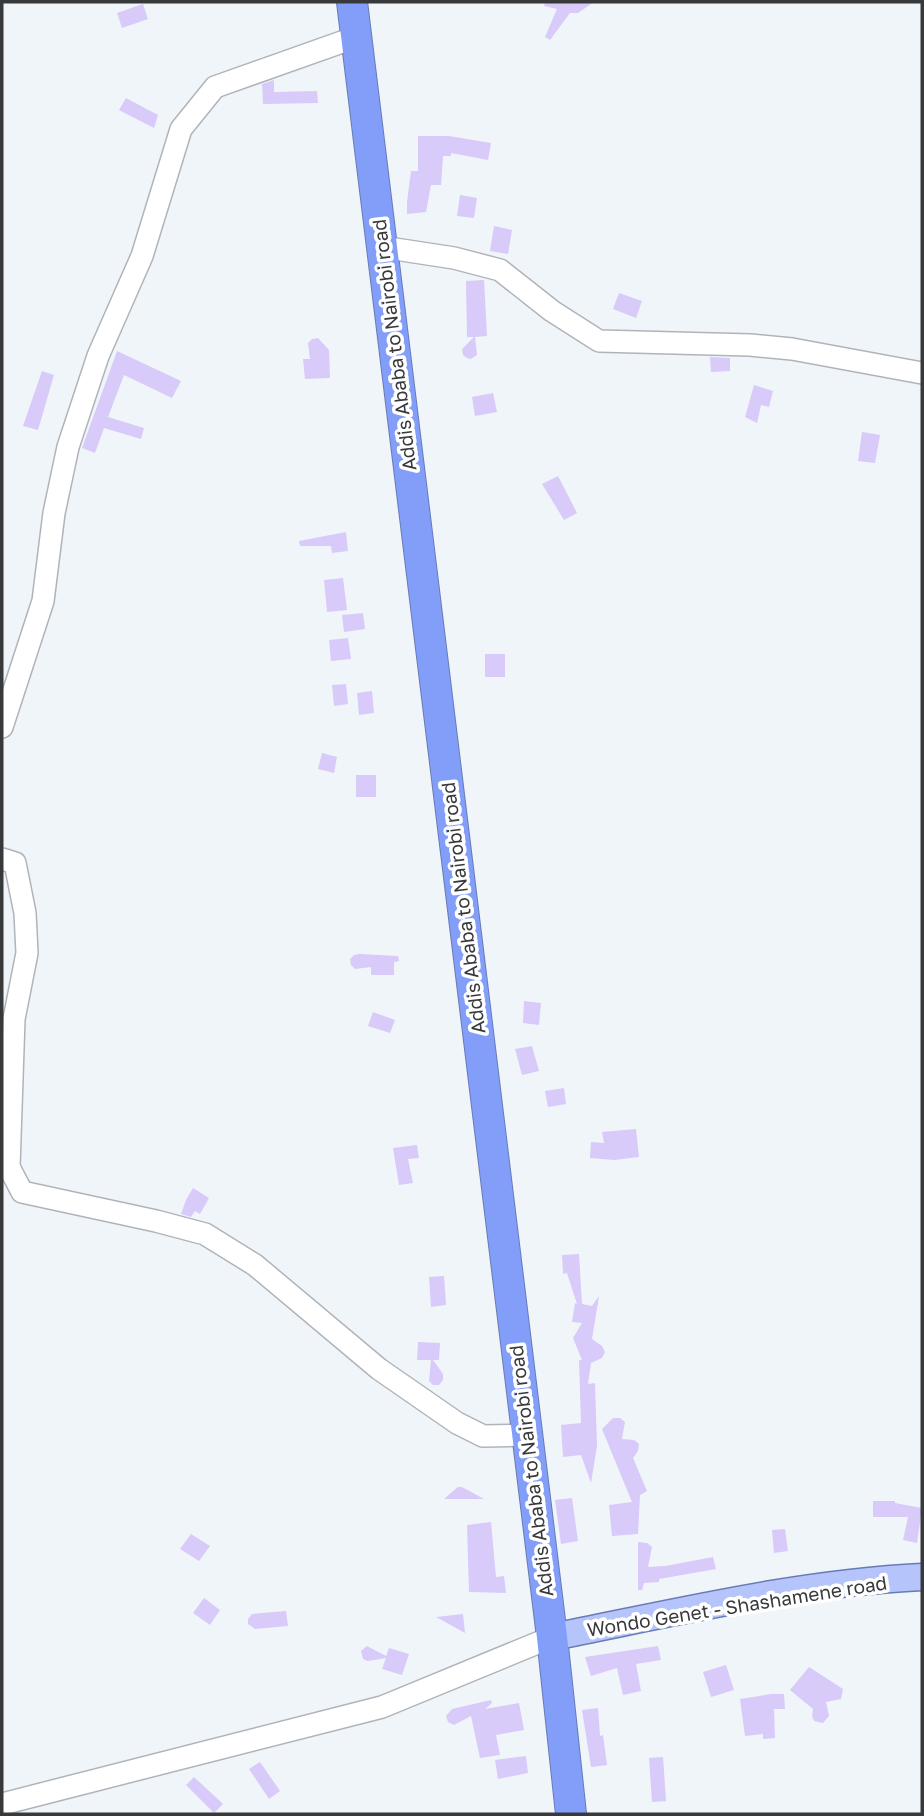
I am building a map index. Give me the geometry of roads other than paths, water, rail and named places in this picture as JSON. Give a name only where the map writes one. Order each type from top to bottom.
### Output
[{"type":"highway","name":"Addis Ababa to Nairobi road","points":[[352,2],[552,1637],[571,1814]]},
{"type":"main road","name":"Wondo Genet - Shashamene road","points":[[552,1637],[714,1605],[821,1588],[922,1577]]},
{"type":"street","points":[[2,727],[43,601],[54,513],[68,447],[98,356],[142,256],[181,129],[215,87],[356,37]]},
{"type":"street","points":[[382,247],[454,258],[500,270],[552,311],[599,341],[750,345],[792,349],[922,373]]},
{"type":"street","points":[[2,859],[15,863],[25,912],[27,953],[14,1019],[9,1167],[22,1192],[205,1234],[255,1265],[379,1369],[457,1423],[483,1436],[527,1435]]},
{"type":"street","points":[[2,1804],[382,1707],[552,1637]]}]
